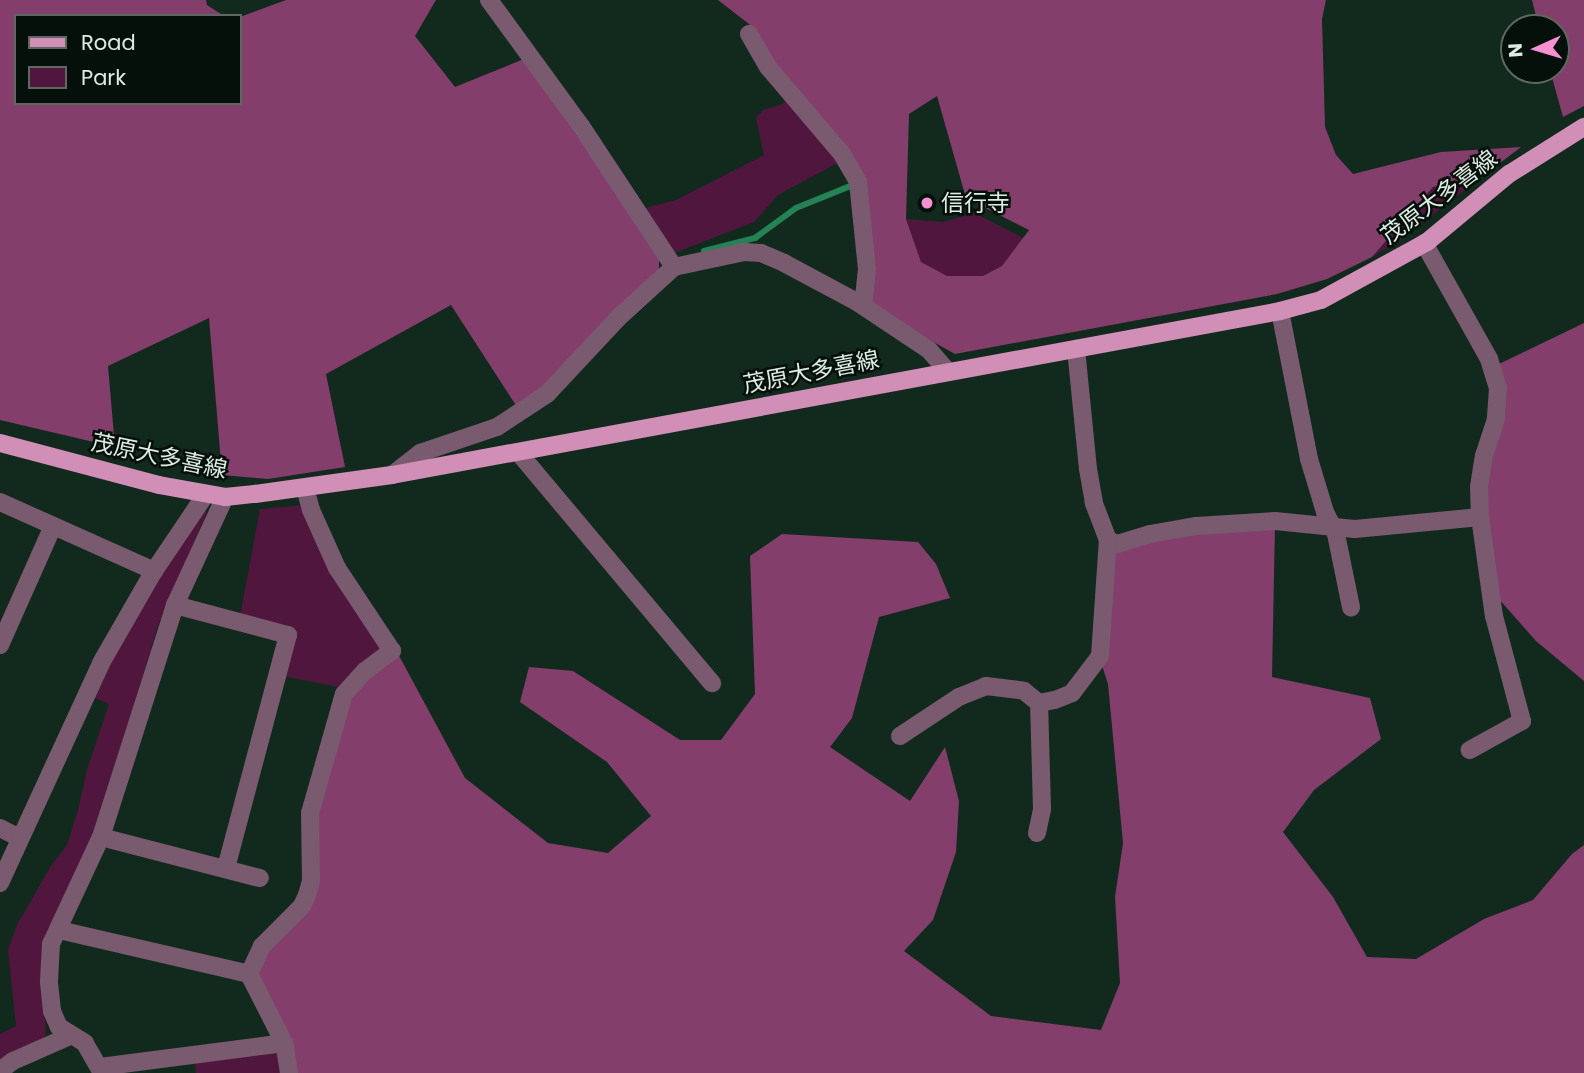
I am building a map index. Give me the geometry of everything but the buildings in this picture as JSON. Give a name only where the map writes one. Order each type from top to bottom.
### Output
[{"type":"main road","name":"茂原大多喜線","points":[[0,443],[159,485],[225,497],[392,475],[1280,311],[1321,300],[1424,243],[1509,174],[1584,127]]},
{"type":"street","points":[[489,0],[581,126],[674,267]]},
{"type":"street","points":[[749,34],[768,66],[842,154],[858,182],[867,269],[863,306]]},
{"type":"street","points":[[1424,243],[1489,359],[1498,388],[1496,419],[1484,455],[1479,488],[1480,517],[1494,616],[1520,703],[1522,721],[1470,750]]},
{"type":"street","points":[[392,475],[420,453],[496,428],[547,394],[618,318],[674,267],[744,252],[761,253],[863,306],[929,350],[948,372]]},
{"type":"street","points":[[1280,311],[1309,459],[1332,526],[1351,607]]},
{"type":"street","points":[[1039,703],[1072,693],[1100,656],[1108,540],[1092,491],[1076,349]]},
{"type":"street","points":[[519,452],[712,683]]},
{"type":"street","points":[[249,974],[262,946],[302,906],[307,895],[311,881],[310,813],[344,694],[365,671],[393,651],[337,568],[305,488]]},
{"type":"street","points":[[0,883],[100,663],[154,571],[206,494]]},
{"type":"street","points":[[225,497],[175,605],[102,837],[71,897],[51,944],[49,981],[52,1011],[59,1027],[85,1043],[101,1070],[284,1043]]},
{"type":"street","points":[[0,502],[154,571]]},
{"type":"street","points":[[1108,540],[1117,544],[1150,534],[1196,526],[1275,521],[1355,529],[1480,517]]},
{"type":"street","points":[[0,645],[53,526]]},
{"type":"street","points":[[175,605],[288,635],[226,868]]},
{"type":"street","points":[[900,736],[959,697],[986,686],[1024,691],[1039,703],[1042,809],[1037,833]]},
{"type":"street","points":[[0,828],[20,838]]},
{"type":"street","points":[[102,837],[260,878]]},
{"type":"street","points":[[59,930],[249,974]]},
{"type":"street","points":[[249,974],[284,1043],[289,1073]]},
{"type":"street","points":[[0,1071],[13,1061],[72,1035]]},
{"type":"green space","points":[[789,98],[843,160],[778,195],[754,222],[677,252],[666,247],[642,209],[676,200],[764,155],[756,118],[763,110],[780,105]]},
{"type":"green space","points":[[1483,176],[1397,242],[1372,257],[1433,187]]},
{"type":"green space","points":[[975,213],[1023,238],[1002,266],[983,276],[947,276],[921,262],[906,219],[943,222]]},
{"type":"green space","points":[[305,505],[384,647],[343,688],[284,676],[295,631],[240,616],[260,509]]},
{"type":"green space","points":[[199,511],[207,512],[158,625],[96,833],[45,935],[41,964],[46,1034],[42,1040],[0,1066],[0,1034],[16,1026],[8,950],[17,925],[51,866],[67,845],[87,770],[109,704],[91,696]]},
{"type":"green space","points":[[272,1051],[282,1057],[286,1073],[196,1073],[195,1061]]},
{"type":"shaded area","points":[[0,0],[206,0],[207,5],[221,14],[14,14],[14,105],[242,105],[242,16],[286,0],[436,0],[415,36],[455,87],[524,59],[659,255],[659,273],[534,397],[517,407],[451,305],[326,374],[345,467],[268,479],[222,475],[209,318],[108,366],[115,447],[0,420]]},
{"type":"shaded area","points":[[718,0],[1326,0],[1322,19],[1325,127],[1336,155],[1353,174],[1441,152],[1521,147],[1483,176],[1433,187],[1372,257],[1327,279],[1277,294],[955,354],[867,305],[862,182],[788,88],[749,24]],"holes":[[[937,96],[966,198],[1029,230],[1002,266],[983,276],[947,276],[921,262],[906,219],[909,114]]]},
{"type":"shaded area","points":[[1532,0],[1584,0],[1584,106],[1563,117],[1554,84],[1570,84],[1570,14],[1536,14]]},
{"type":"shaded area","points":[[1584,323],[1584,681],[1536,641],[1498,598],[1484,491],[1499,364]]},
{"type":"shaded area","points":[[1275,524],[1272,677],[1370,698],[1381,739],[1314,790],[1283,832],[1333,897],[1367,957],[1416,959],[1484,919],[1533,900],[1572,854],[1584,845],[1584,1073],[295,1073],[256,971],[261,954],[311,903],[315,820],[348,698],[397,652],[465,778],[548,843],[608,853],[651,816],[607,762],[520,702],[529,667],[573,671],[680,740],[721,740],[755,694],[750,556],[782,534],[918,542],[936,564],[950,598],[879,617],[852,718],[830,747],[910,801],[945,747],[959,801],[956,852],[933,920],[904,951],[991,1016],[1101,1030],[1120,983],[1115,897],[1123,843],[1108,684],[1096,647],[1104,545],[1152,536]]},
{"type":"waterway","points":[[704,251],[755,238],[796,208],[853,185]]},
{"type":"place","name":"信行寺","points":[[927,203]]}]
